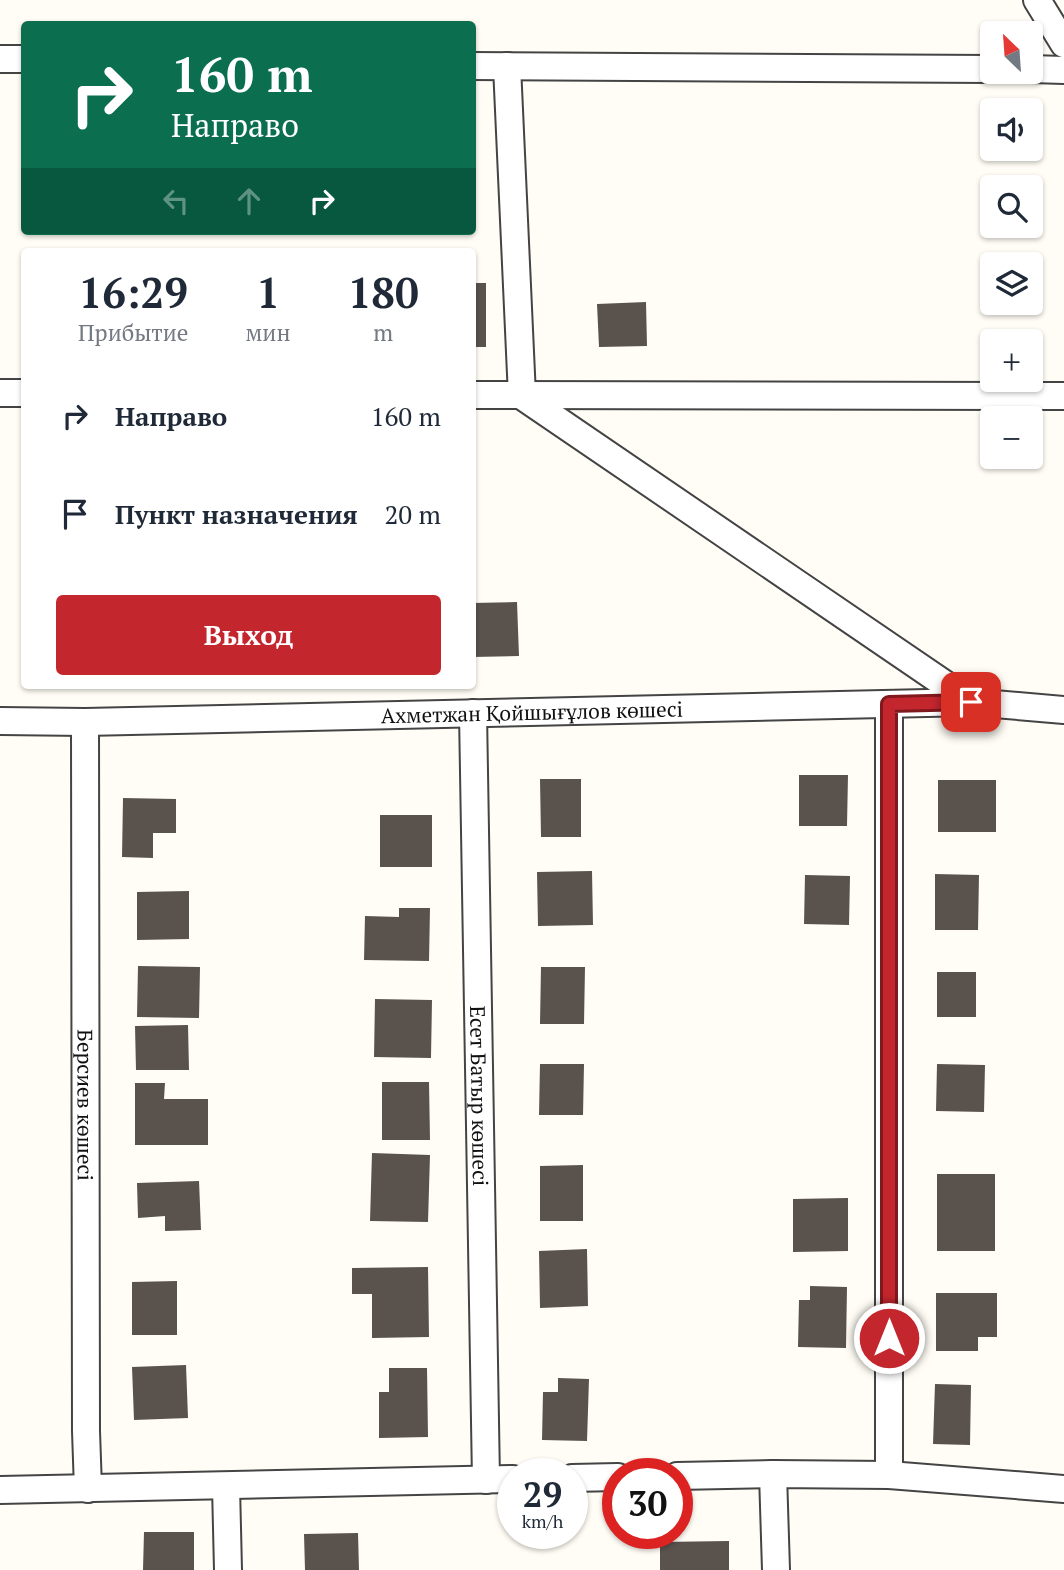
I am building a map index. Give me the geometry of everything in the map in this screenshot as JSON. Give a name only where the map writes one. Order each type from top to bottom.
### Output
[{"type":"street","points":[[1037,0],[1064,44]]},
{"type":"street","points":[[0,59],[21,59]]},
{"type":"street","points":[[476,66],[980,69]]},
{"type":"street","points":[[508,66],[522,396]]},
{"type":"street","points":[[1043,69],[1064,70]]},
{"type":"street","points":[[0,393],[21,393]]},
{"type":"street","points":[[476,395],[1064,396]]},
{"type":"street","points":[[522,396],[971,702]]},
{"type":"street","name":"Ахметжан Қойшығұлов көшесі","points":[[0,721],[85,722],[971,702],[1064,710]]},
{"type":"street","points":[[889,704],[889,1475]]},
{"type":"street","name":"Есет Батыр көшесі","points":[[473,713],[486,1480]]},
{"type":"street","name":"Берсиев көшесі","points":[[85,722],[88,1489]]},
{"type":"street","points":[[773,1474],[776,1570]]},
{"type":"street","points":[[693,1476],[889,1475],[1064,1489]]},
{"type":"street","points":[[0,1490],[497,1480]]},
{"type":"street","points":[[226,1486],[228,1570]]},
{"type":"building","points":[[476,283],[486,283],[486,347],[476,347]]},
{"type":"building","points":[[646,302],[647,346],[599,347],[597,304]]},
{"type":"building","points":[[517,602],[519,656],[476,657],[476,603]]},
{"type":"building","points":[[799,775],[848,775],[847,826],[799,826]]},
{"type":"building","points":[[540,779],[581,779],[581,837],[541,837]]},
{"type":"building","points":[[938,780],[996,780],[996,832],[938,832]]},
{"type":"building","points":[[123,798],[176,799],[176,833],[153,833],[153,858],[122,857]]},
{"type":"building","points":[[380,815],[432,815],[432,867],[380,867]]},
{"type":"building","points":[[592,871],[593,925],[538,926],[537,872]]},
{"type":"building","points":[[935,874],[979,875],[978,930],[935,930]]},
{"type":"building","points":[[805,875],[850,876],[849,925],[804,924]]},
{"type":"building","points":[[189,891],[189,939],[137,940],[137,892]]},
{"type":"building","points":[[399,908],[430,908],[429,961],[364,960],[365,916],[399,917]]},
{"type":"building","points":[[138,966],[200,967],[199,1018],[137,1017]]},
{"type":"building","points":[[541,967],[585,967],[584,1024],[540,1024]]},
{"type":"building","points":[[937,972],[976,972],[976,1017],[937,1017]]},
{"type":"building","points":[[375,999],[432,1000],[431,1058],[374,1057]]},
{"type":"building","points":[[188,1025],[189,1070],[136,1070],[135,1026]]},
{"type":"building","points":[[540,1064],[584,1064],[583,1115],[539,1115]]},
{"type":"building","points":[[937,1064],[985,1065],[984,1112],[936,1111]]},
{"type":"building","points":[[382,1082],[429,1082],[430,1140],[382,1140]]},
{"type":"building","points":[[135,1083],[165,1083],[164,1099],[208,1099],[208,1145],[135,1145]]},
{"type":"building","points":[[372,1153],[430,1155],[428,1222],[370,1221]]},
{"type":"building","points":[[583,1165],[583,1221],[540,1221],[540,1166]]},
{"type":"building","points":[[937,1174],[995,1174],[995,1251],[937,1251]]},
{"type":"building","points":[[199,1181],[201,1230],[165,1231],[165,1216],[138,1218],[137,1183]]},
{"type":"building","points":[[848,1198],[848,1251],[793,1252],[793,1199]]},
{"type":"building","points":[[587,1249],[588,1306],[540,1308],[539,1251]]},
{"type":"building","points":[[428,1267],[429,1337],[372,1338],[372,1294],[352,1294],[352,1268]]},
{"type":"building","points":[[177,1281],[177,1335],[132,1335],[132,1282]]},
{"type":"building","points":[[810,1286],[847,1287],[846,1348],[798,1347],[799,1300],[810,1300]]},
{"type":"building","points":[[936,1293],[997,1293],[997,1337],[978,1337],[978,1351],[936,1351]]},
{"type":"building","points":[[186,1365],[188,1418],[134,1420],[132,1367]]},
{"type":"building","points":[[389,1368],[427,1368],[428,1437],[379,1438],[379,1392],[389,1392]]},
{"type":"building","points":[[558,1378],[589,1379],[587,1441],[542,1440],[543,1392],[558,1392]]},
{"type":"building","points":[[935,1384],[971,1385],[970,1445],[933,1444]]},
{"type":"building","points":[[144,1532],[194,1532],[194,1570],[143,1570]]},
{"type":"building","points":[[358,1533],[359,1570],[305,1570],[304,1534]]},
{"type":"building","points":[[729,1541],[729,1570],[660,1570],[660,1549],[693,1549],[693,1542]]},
{"type":"route","points":[[889,1338],[889,704],[971,702]]}]
